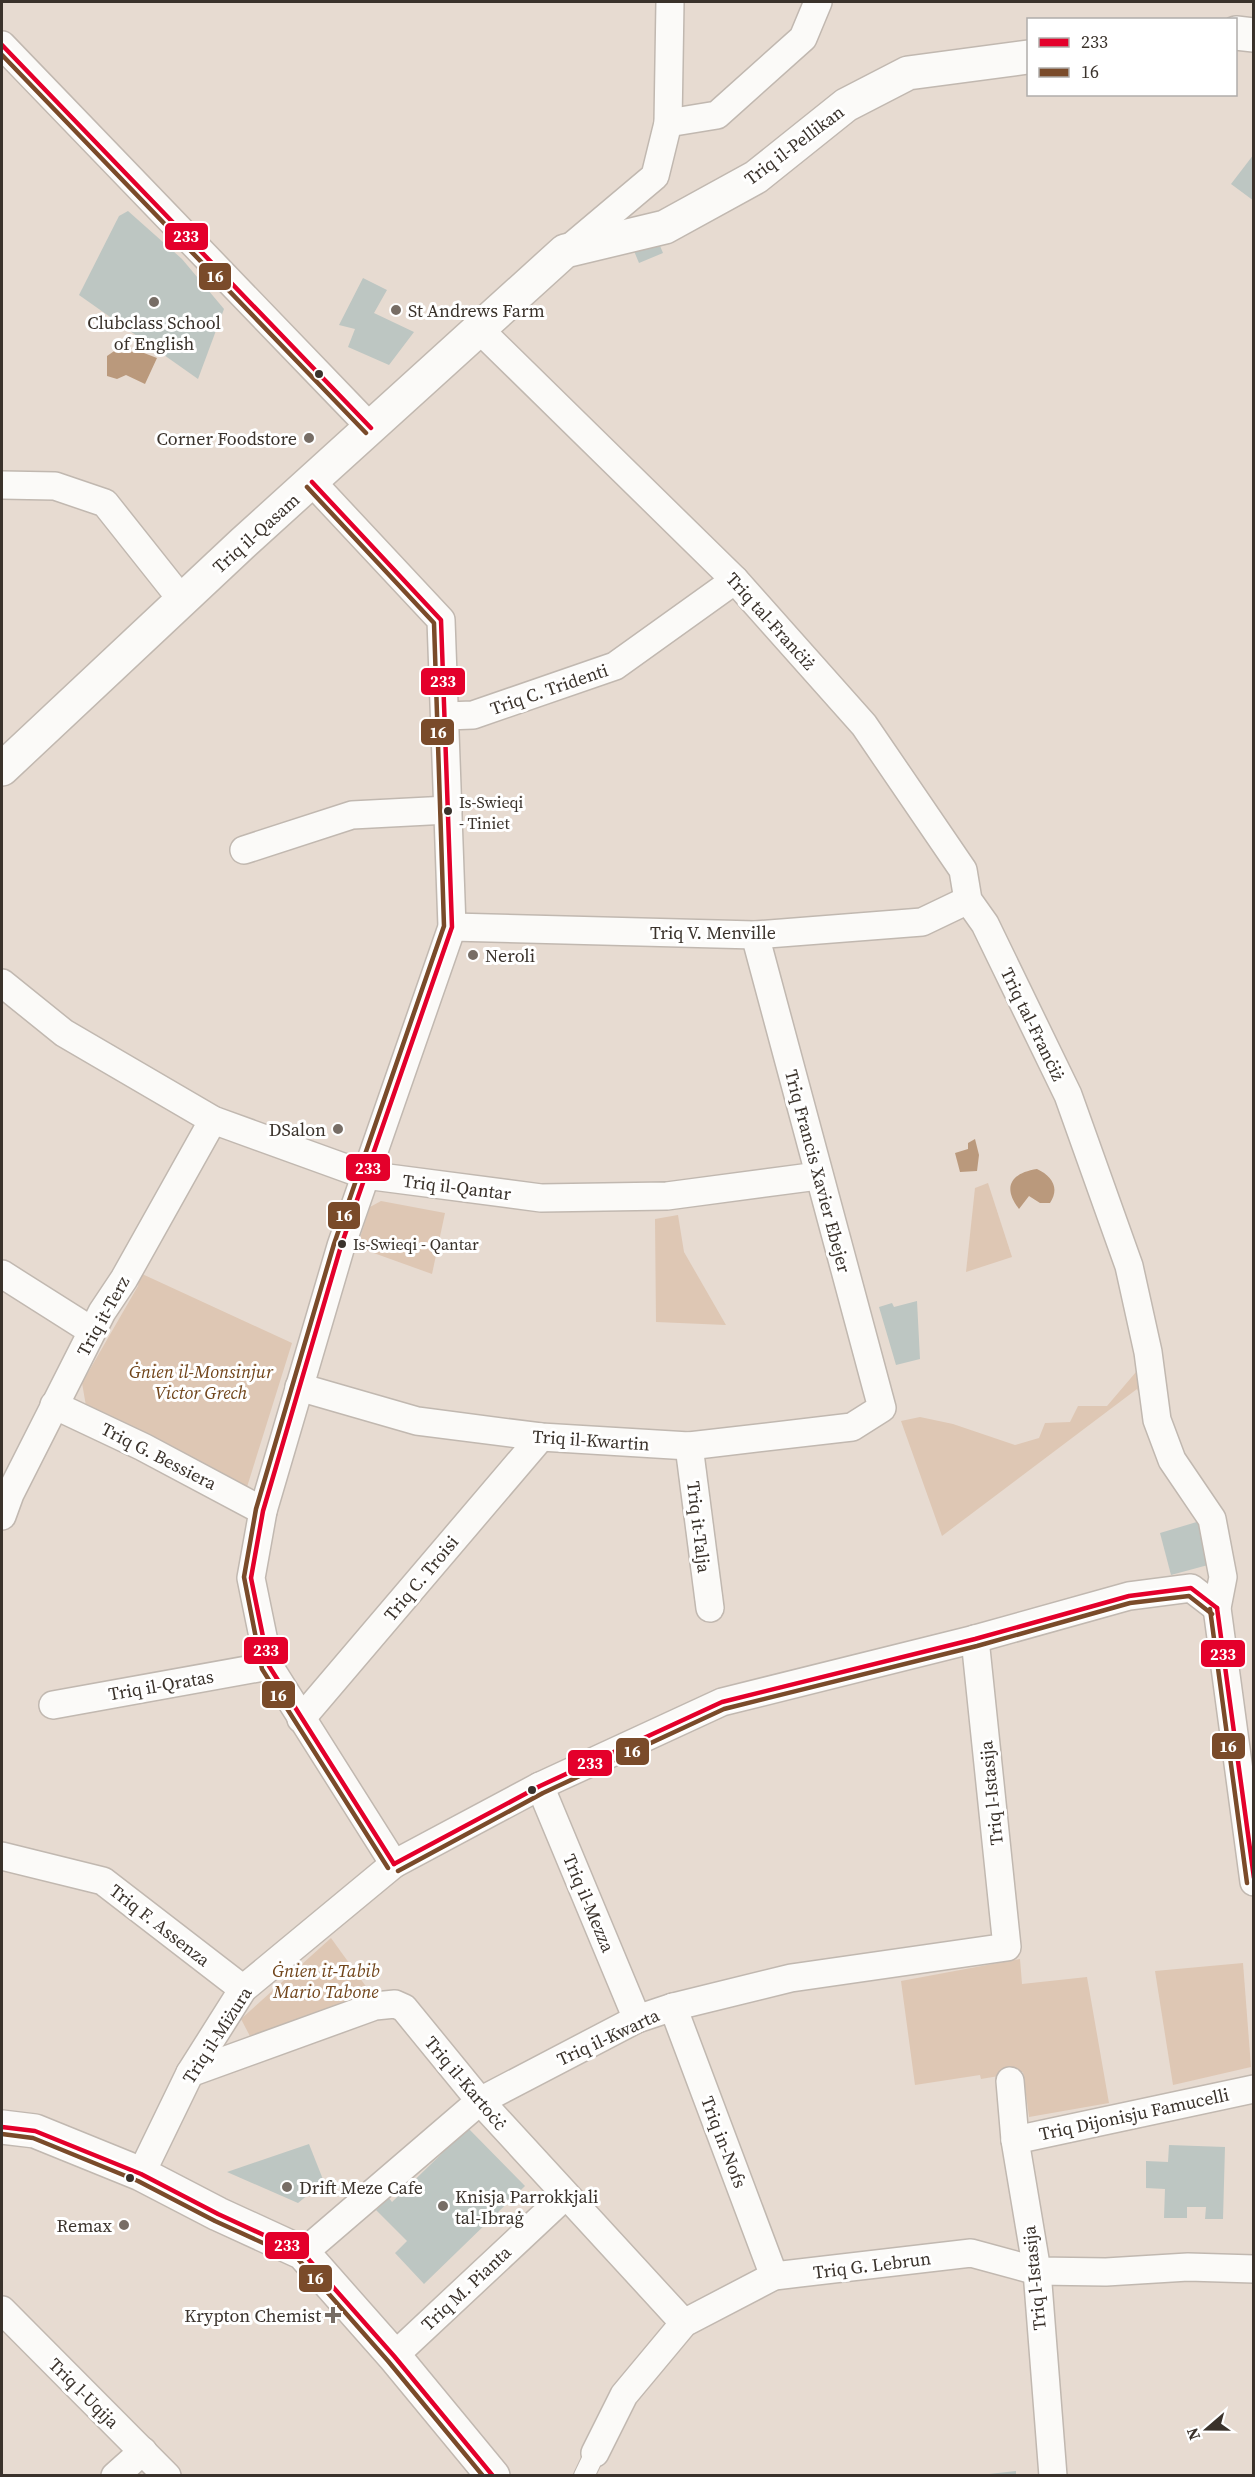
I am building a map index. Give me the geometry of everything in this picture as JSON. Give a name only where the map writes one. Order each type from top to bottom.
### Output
[{"type":"street","points":[[565,252],[655,176],[668,123],[670,2]]},
{"type":"street","points":[[668,123],[717,115],[803,38],[818,2]]},
{"type":"street","points":[[1237,33],[1254,35]]},
{"type":"street","points":[[2,45],[371,428]]},
{"type":"street","name":"Triq il-Pellikan","points":[[565,252],[665,227],[756,177],[846,105],[908,73],[1027,57]]},
{"type":"street","name":"Triq il-Qasam","points":[[2,769],[182,600],[565,252]]},
{"type":"street","name":"Triq tal-Franċiż","points":[[480,330],[735,580],[864,725],[963,870],[968,900],[985,924],[1068,1095],[1129,1266],[1148,1352],[1157,1420],[1172,1460],[1212,1519],[1223,1577],[1217,1608],[1254,1882]]},
{"type":"street","points":[[312,482],[441,620],[452,927],[364,1175],[263,1510],[251,1578],[269,1666],[300,1719],[394,1864]]},
{"type":"street","points":[[2,485],[55,486],[105,503],[182,600]]},
{"type":"street","name":"Triq C. Tridenti","points":[[446,716],[473,715],[615,666],[735,580]]},
{"type":"street","points":[[244,850],[352,815],[448,810]]},
{"type":"street","name":"Triq V. Menville","points":[[452,927],[755,935],[922,922],[968,900]]},
{"type":"street","name":"Triq Francis Xavier Ebejer","points":[[755,935],[882,1408]]},
{"type":"street","name":"Triq il-Qantar","points":[[2,983],[64,1033],[213,1120],[364,1175],[542,1198],[667,1196],[818,1176]]},
{"type":"street","name":"Triq it-Terz","points":[[2,1516],[92,1331],[124,1279],[213,1120]]},
{"type":"street","points":[[2,1274],[92,1331]]},
{"type":"street","name":"Triq il-Kwartin","points":[[299,1387],[417,1421],[541,1437],[689,1446],[852,1427],[882,1408]]},
{"type":"street","name":"Triq G. Bessiera","points":[[54,1405],[162,1456],[263,1510]]},
{"type":"street","name":"Triq C. Troisi","points":[[300,1719],[541,1437]]},
{"type":"street","name":"Triq it-Talja","points":[[689,1446],[710,1608]]},
{"type":"street","name":"Triq il-Miżura","points":[[141,2174],[190,2073],[243,1989],[394,1864],[540,1786],[722,1702],[975,1639],[1130,1596],[1191,1588],[1217,1608]]},
{"type":"street","name":"Triq l-Istasija","points":[[975,1639],[1007,1947]]},
{"type":"street","name":"Triq il-Qratas","points":[[53,1705],[269,1666]]},
{"type":"street","name":"Triq il-Mezza","points":[[540,1786],[637,2019]]},
{"type":"street","name":"Triq F. Assenza","points":[[2,1856],[103,1881],[243,1989]]},
{"type":"street","name":"Triq il-Kwarta","points":[[303,2253],[480,2101],[637,2019],[673,2007],[791,1978],[1007,1947]]},
{"type":"street","name":"Triq il-Kartoċċ","points":[[190,2073],[375,2006],[395,2004],[404,2008],[480,2101],[684,2323]]},
{"type":"street","name":"Triq in-Nofs","points":[[673,2007],[774,2276]]},
{"type":"street","name":"Triq l-Istasija","points":[[1010,2081],[1016,2140],[1037,2271],[1053,2475]]},
{"type":"street","name":"Triq Dijonisju Famucelli","points":[[1016,2140],[1254,2089]]},
{"type":"street","points":[[2,2127],[36,2131],[141,2174],[218,2214],[303,2253],[394,2356],[493,2475]]},
{"type":"street","name":"Triq M. Pianta","points":[[394,2356],[565,2196]]},
{"type":"street","name":"Triq G. Lebrun","points":[[589,2464],[624,2395],[684,2323],[774,2276],[971,2253],[1037,2271],[1106,2272],[1188,2267],[1254,2269]]},
{"type":"street","name":"Triq l-Uqija","points":[[2,2310],[167,2475]]},
{"type":"street","points":[[115,2475],[143,2451]]},
{"type":"green space","points":[[988,1183],[1012,1257],[966,1272],[975,1188]]},
{"type":"green space","points":[[381,1201],[445,1213],[432,1274],[357,1247],[370,1207]]},
{"type":"green space","points":[[678,1215],[684,1252],[726,1325],[656,1322],[655,1219]]},
{"type":"green space","name":"Ġnien il-Monsinjur Victor Grech","points":[[140,1273],[292,1343],[247,1487],[150,1436],[86,1406],[82,1383],[138,1286]]},
{"type":"green space","points":[[1136,1372],[1141,1373],[1151,1423],[1137,1389],[942,1536],[901,1421],[920,1417],[953,1424],[1015,1445],[1039,1438],[1045,1423],[1070,1422],[1078,1406],[1107,1406]]},
{"type":"green space","name":"Ġnien it-Tabib Mario Tabone","points":[[331,1938],[370,1992],[252,2040],[241,2019]]},
{"type":"green space","points":[[1020,1959],[1022,1984],[1087,1977],[1109,2103],[1029,2117],[1023,2072],[981,2079],[980,2075],[915,2085],[901,1981]]},
{"type":"green space","points":[[1243,1963],[1251,2067],[1173,2085],[1155,1971]]},
{"type":"shaded area","points":[[123,345],[157,358],[145,384],[126,375],[117,379],[107,376],[107,356]]},
{"type":"shaded area","points":[[975,1139],[979,1155],[977,1171],[960,1172],[955,1153],[968,1149],[968,1143]]},
{"type":"shaded area","points":[[1037,1169],[1047,1175],[1053,1183],[1053,1198],[1050,1203],[1040,1203],[1029,1196],[1019,1209],[1011,1194],[1012,1182],[1021,1174]]},
{"type":"building","points":[[1254,154],[1254,201],[1231,184]]},
{"type":"building","name":"Clubclass School of English","points":[[128,211],[182,259],[224,309],[198,379],[79,295],[119,216]]},
{"type":"building","points":[[658,241],[663,253],[639,263],[634,251]]},
{"type":"building","points":[[363,278],[387,290],[374,313],[414,332],[389,365],[348,347],[355,329],[339,325]]},
{"type":"building","points":[[917,1301],[920,1359],[896,1365],[879,1307],[892,1303],[894,1307]]},
{"type":"building","points":[[1200,1521],[1208,1565],[1171,1575],[1160,1533]]},
{"type":"building","name":"Knisja Parrokkjali tal-Ibraġ","points":[[468,2128],[525,2186],[424,2284],[395,2253],[407,2241],[376,2210],[389,2198],[392,2202]]},
{"type":"building","points":[[309,2144],[324,2182],[298,2203],[227,2172]]},
{"type":"building","points":[[1169,2145],[1225,2147],[1223,2219],[1205,2219],[1206,2207],[1187,2207],[1187,2218],[1164,2218],[1165,2189],[1146,2188],[1146,2161],[1168,2162]]},
{"type":"building","points":[[1016,2471],[1016,2476],[989,2476],[989,2474]]},
{"type":"transit line","name":"233","points":[[2,45],[371,428]]},
{"type":"transit line","name":"16","points":[[2,55],[366,433]]},
{"type":"transit line","name":"233","points":[[312,482],[441,620],[452,927],[341,1246],[263,1511],[251,1578],[269,1666],[394,1864]]},
{"type":"transit line","name":"16","points":[[307,487],[434,623],[444,926],[334,1244],[256,1509],[244,1577],[262,1669],[388,1868]]},
{"type":"transit line","name":"233","points":[[394,1864],[540,1786],[722,1702],[975,1639],[1129,1596],[1191,1588],[1217,1608]]},
{"type":"transit line","name":"16","points":[[398,1871],[543,1793],[724,1709],[977,1646],[1130,1603],[1189,1596],[1212,1614]]},
{"type":"transit line","name":"233","points":[[1217,1608],[1254,1878]]},
{"type":"transit line","name":"16","points":[[1210,1609],[1247,1883]]},
{"type":"transit line","name":"233","points":[[2,2127],[35,2131],[141,2174],[218,2214],[303,2253],[394,2356],[493,2476]]},
{"type":"transit line","name":"16","points":[[2,2134],[33,2138],[138,2181],[215,2221],[298,2259],[388,2361],[483,2476]]},
{"type":"place","name":"Clubclass School of English","points":[[154,302]]},
{"type":"place","name":"St Andrews Farm","points":[[396,310]]},
{"type":"place","name":"Corner Foodstore","points":[[309,438]]},
{"type":"place","name":"Is-Swieqi - Tiniet","points":[[448,811]]},
{"type":"place","name":"Neroli","points":[[473,955]]},
{"type":"place","name":"DSalon","points":[[338,1129]]},
{"type":"place","name":"Is-Swieqi - Qantar","points":[[342,1244]]},
{"type":"place","name":"Drift Meze Cafe","points":[[287,2187]]},
{"type":"place","name":"Knisja Parrokkjali tal-Ibraġ","points":[[443,2206]]},
{"type":"place","name":"Remax","points":[[124,2225]]},
{"type":"place","name":"Krypton Chemist","points":[[333,2315]]}]
